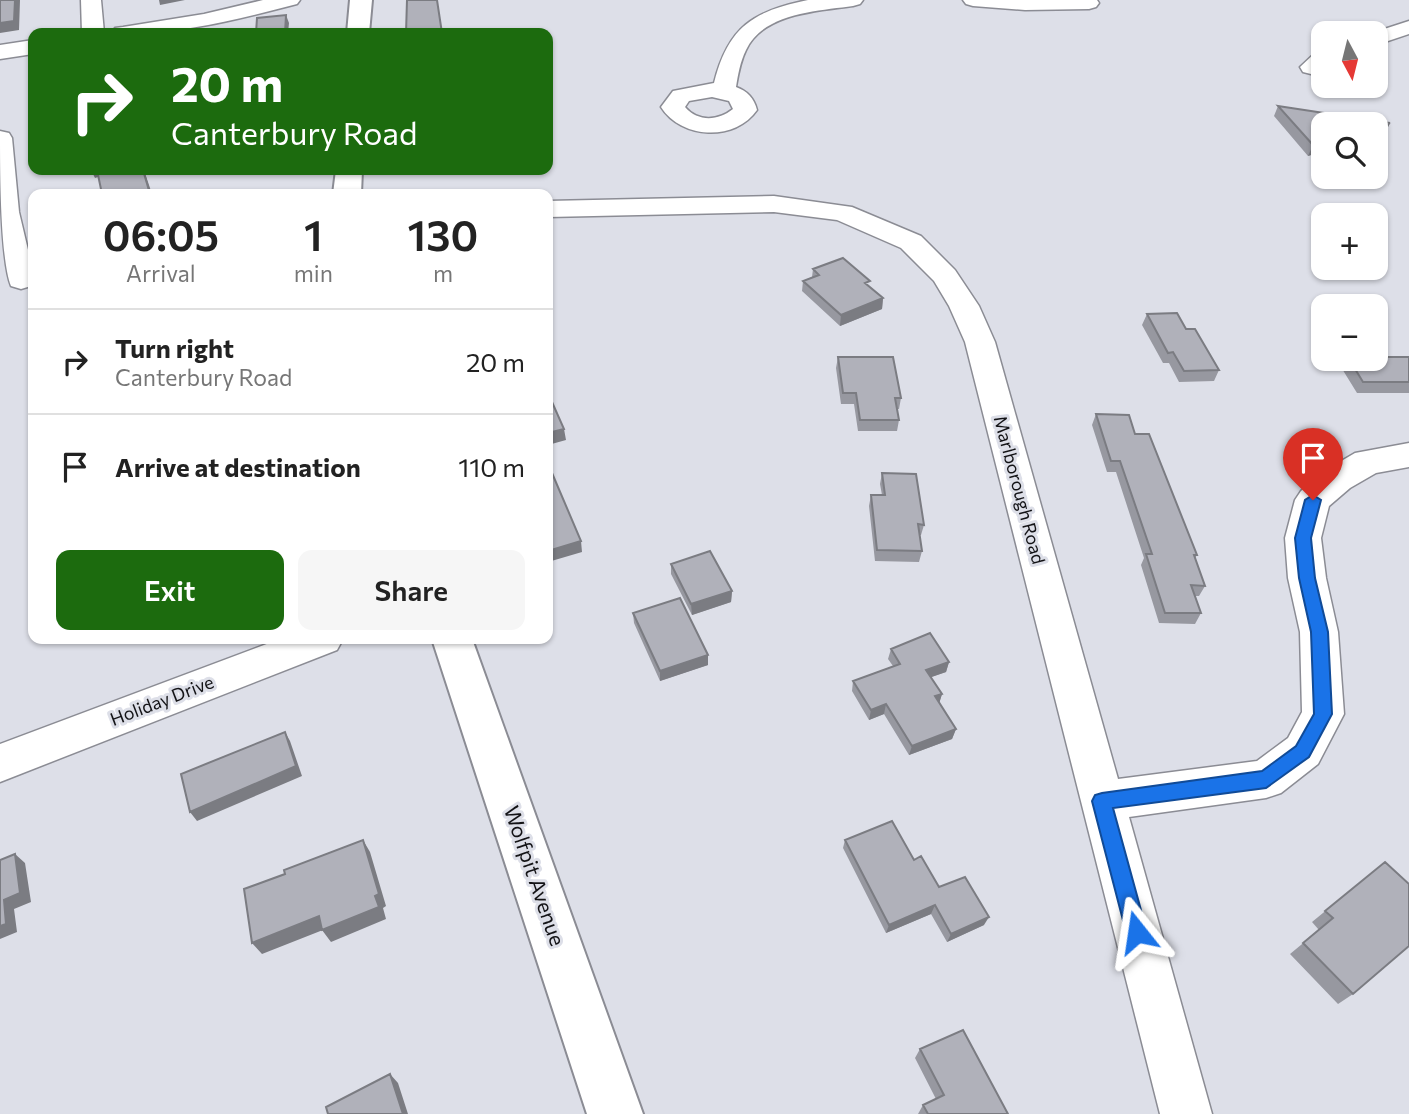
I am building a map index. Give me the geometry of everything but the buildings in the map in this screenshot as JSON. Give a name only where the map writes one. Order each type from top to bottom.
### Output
[{"type":"street","points":[[91,0],[93,28]]},
{"type":"street","points":[[152,28],[229,15],[290,0]]},
{"type":"street","points":[[358,28],[361,0]]},
{"type":"street","points":[[723,91],[738,44],[761,21],[806,6],[853,0]]},
{"type":"street","points":[[973,0],[1025,4],[1089,3]]},
{"type":"street","points":[[1388,35],[1409,27]]},
{"type":"street","points":[[0,52],[28,48]]},
{"type":"street","points":[[0,138],[6,212],[21,280]]},
{"type":"street","name":"Marlborough Road","points":[[553,209],[774,205],[830,210],[873,224],[911,242],[945,276],[964,306],[980,342],[1186,1114]]},
{"type":"street","points":[[1102,801],[1266,779],[1303,751],[1323,714],[1319,632],[1307,578],[1303,538],[1313,500],[1338,479],[1367,462],[1409,455]]},
{"type":"street","name":"Holiday Drive","points":[[0,763],[310,644]]},
{"type":"street","name":"Wolfpit Avenue","points":[[454,644],[615,1114]]},
{"type":"route","points":[[1137,932],[1102,801],[1266,779],[1303,751],[1323,714],[1319,632],[1307,578],[1303,538],[1313,500]]}]
